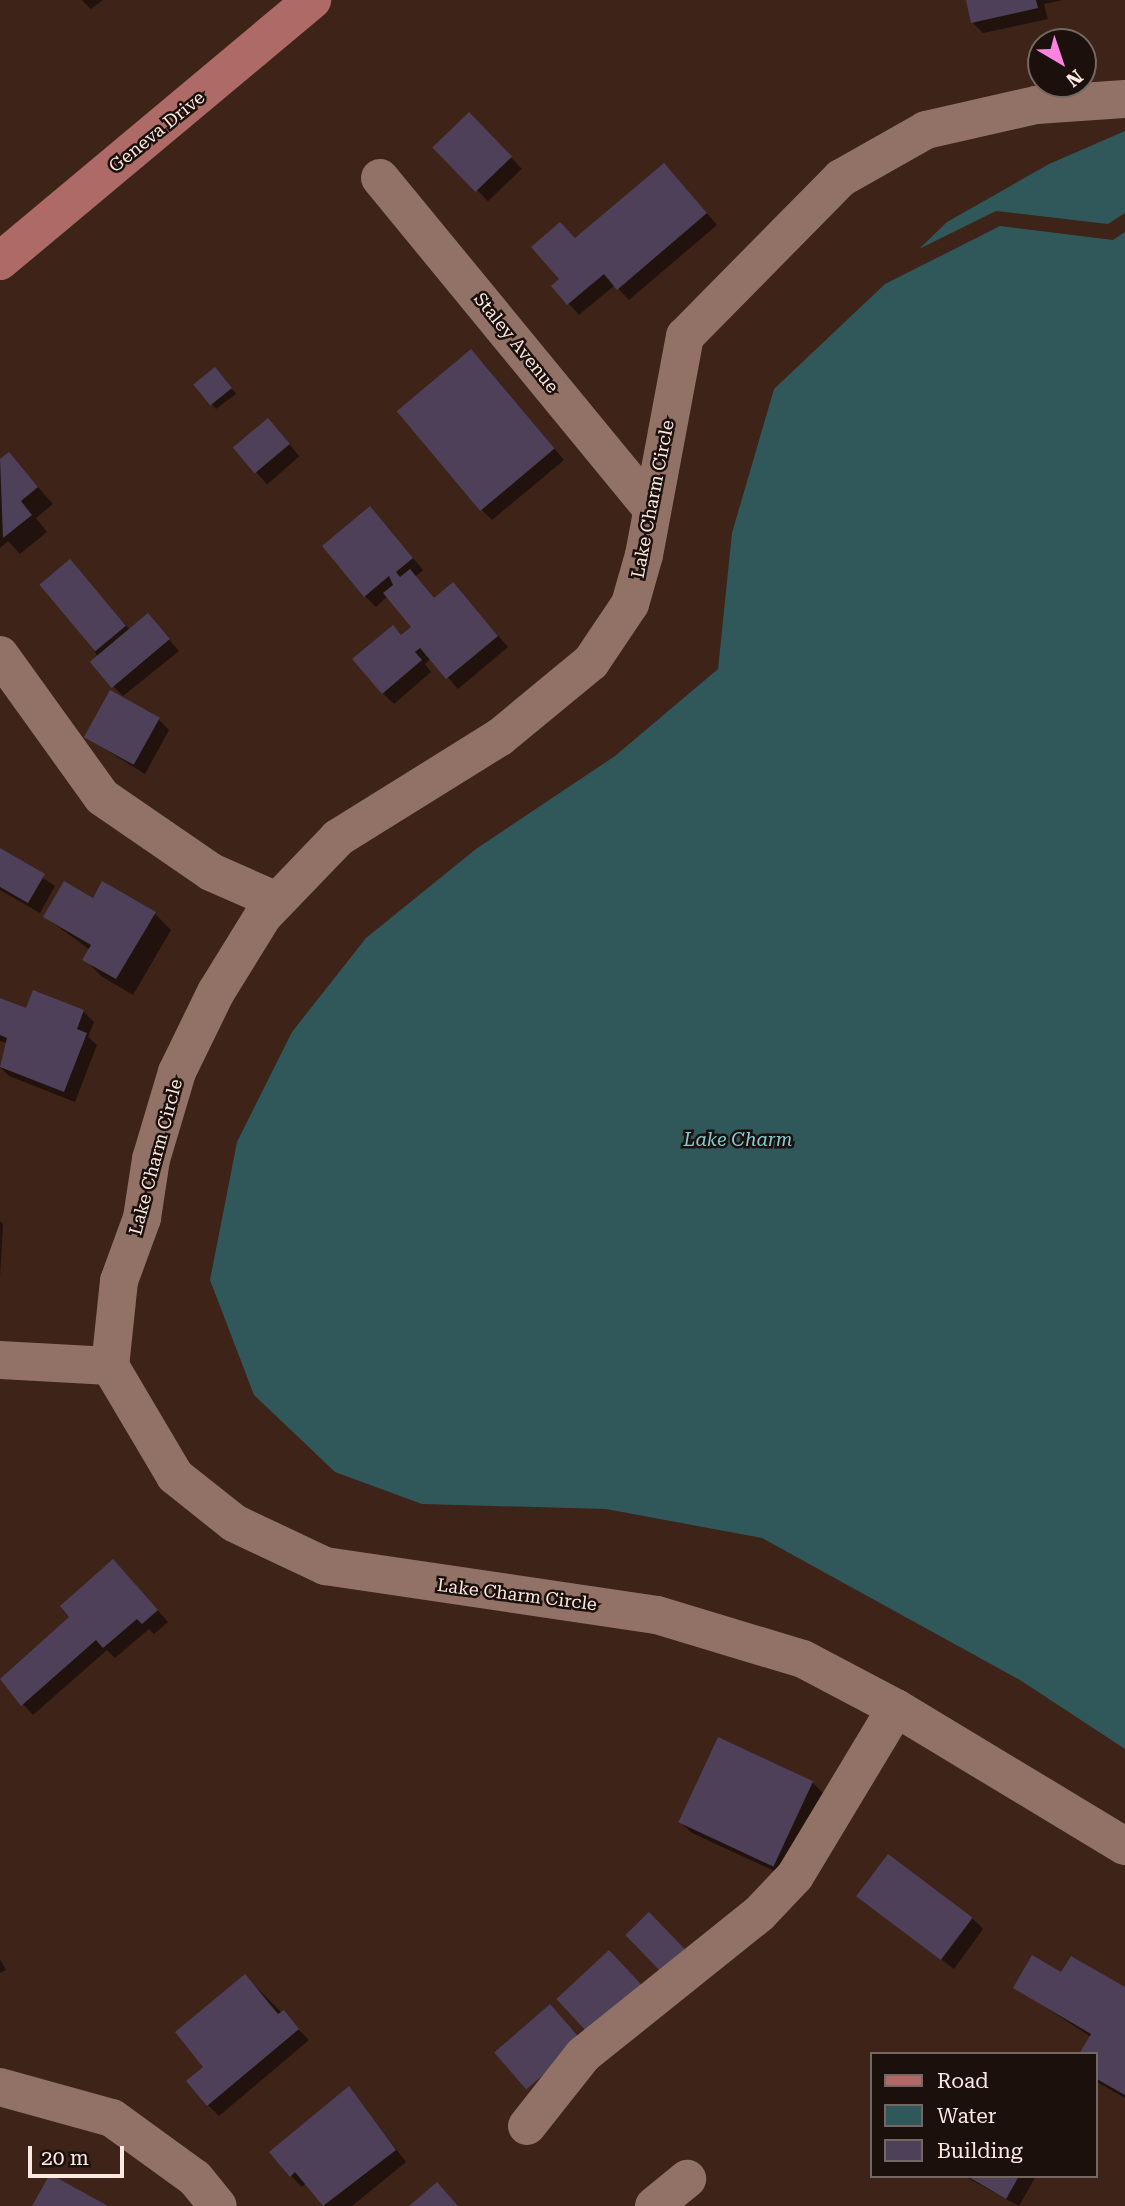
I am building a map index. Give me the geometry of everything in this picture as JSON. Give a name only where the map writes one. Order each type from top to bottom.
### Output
[{"type":"main road","name":"Geneva Drive","points":[[0,261],[312,0]]},
{"type":"street","name":"Lake Charm Circle","points":[[1125,99],[1036,105],[926,130],[841,178],[685,336],[652,509],[630,604],[591,662],[500,737],[338,838],[277,901],[216,992],[177,1072],[151,1159],[142,1219],[119,1281],[110,1366],[175,1476],[234,1523],[325,1566],[657,1615],[803,1659],[896,1709],[1125,1846]]},
{"type":"street","name":"Staley Avenue","points":[[380,178],[652,509]]},
{"type":"street","points":[[0,655],[102,797],[211,872],[277,901]]},
{"type":"street","points":[[0,1360],[110,1366]]},
{"type":"street","points":[[527,2126],[583,2055],[759,1914],[795,1876],[896,1709]]},
{"type":"street","points":[[0,2087],[112,2118],[195,2178],[218,2206]]},
{"type":"street","points":[[654,2206],[687,2179]]},
{"type":"water","points":[[1125,131],[1125,213],[1108,224],[996,211],[919,249],[947,222],[1049,164]]},
{"type":"water","name":"Lake Charm","points":[[1000,226],[1113,240],[1125,232],[1125,1749],[1020,1680],[762,1538],[606,1509],[422,1504],[335,1472],[254,1395],[210,1280],[237,1142],[292,1032],[366,938],[476,849],[615,756],[718,669],[732,533],[774,389],[885,284]]},
{"type":"building","points":[[966,0],[1036,0],[1038,8],[971,23]]},
{"type":"building","points":[[469,112],[512,157],[475,192],[432,147]]},
{"type":"building","points":[[664,163],[707,213],[617,290],[604,274],[567,305],[551,286],[559,279],[531,247],[560,222],[575,238]]},
{"type":"building","points":[[471,349],[555,449],[480,511],[397,411]]},
{"type":"building","points":[[215,367],[232,388],[210,406],[193,385]]},
{"type":"building","points":[[268,418],[290,444],[255,474],[233,448]]},
{"type":"building","points":[[9,452],[38,487],[21,501],[32,515],[3,538],[0,459]]},
{"type":"building","points":[[370,506],[413,558],[396,572],[400,577],[410,569],[434,598],[453,582],[498,636],[446,679],[420,648],[415,652],[422,660],[382,694],[352,659],[393,625],[401,635],[411,627],[383,593],[393,585],[389,576],[364,597],[322,546]]},
{"type":"building","points":[[70,559],[126,626],[95,651],[39,585]]},
{"type":"building","points":[[148,613],[170,639],[112,688],[90,662]]},
{"type":"building","points":[[110,690],[160,718],[134,765],[84,737]]},
{"type":"building","points":[[0,848],[45,874],[28,903],[0,887]]},
{"type":"building","points":[[64,881],[93,898],[102,881],[156,912],[116,979],[82,960],[91,945],[43,917]]},
{"type":"building","points":[[33,990],[84,1010],[77,1029],[87,1033],[64,1092],[0,1067],[7,1038],[0,1035],[0,998],[26,1008]]},
{"type":"building","points":[[113,1559],[158,1610],[142,1624],[137,1619],[103,1648],[96,1640],[21,1706],[0,1679],[69,1617],[60,1606]]},
{"type":"building","points":[[718,1737],[813,1781],[773,1867],[678,1822]]},
{"type":"building","points":[[888,1854],[973,1918],[941,1960],[856,1896]]},
{"type":"building","points":[[649,1912],[685,1949],[661,1972],[625,1935]]},
{"type":"building","points":[[609,1950],[643,1987],[590,2036],[556,1999]]},
{"type":"building","points":[[1032,1955],[1061,1972],[1071,1956],[1125,1987],[1125,2095],[1097,2079],[1097,2052],[1080,2052],[1091,2034],[1013,1988]]},
{"type":"building","points":[[245,1974],[278,2014],[284,2010],[299,2029],[207,2106],[186,2081],[203,2067],[175,2032]]},
{"type":"building","points":[[550,2004],[582,2041],[526,2090],[494,2053]]},
{"type":"building","points":[[349,2086],[396,2150],[323,2206],[295,2172],[290,2177],[269,2152]]},
{"type":"building","points":[[50,2174],[108,2206],[32,2206]]},
{"type":"building","points":[[970,2178],[1018,2178],[1006,2199]]},
{"type":"building","points":[[437,2182],[458,2206],[409,2206]]}]
